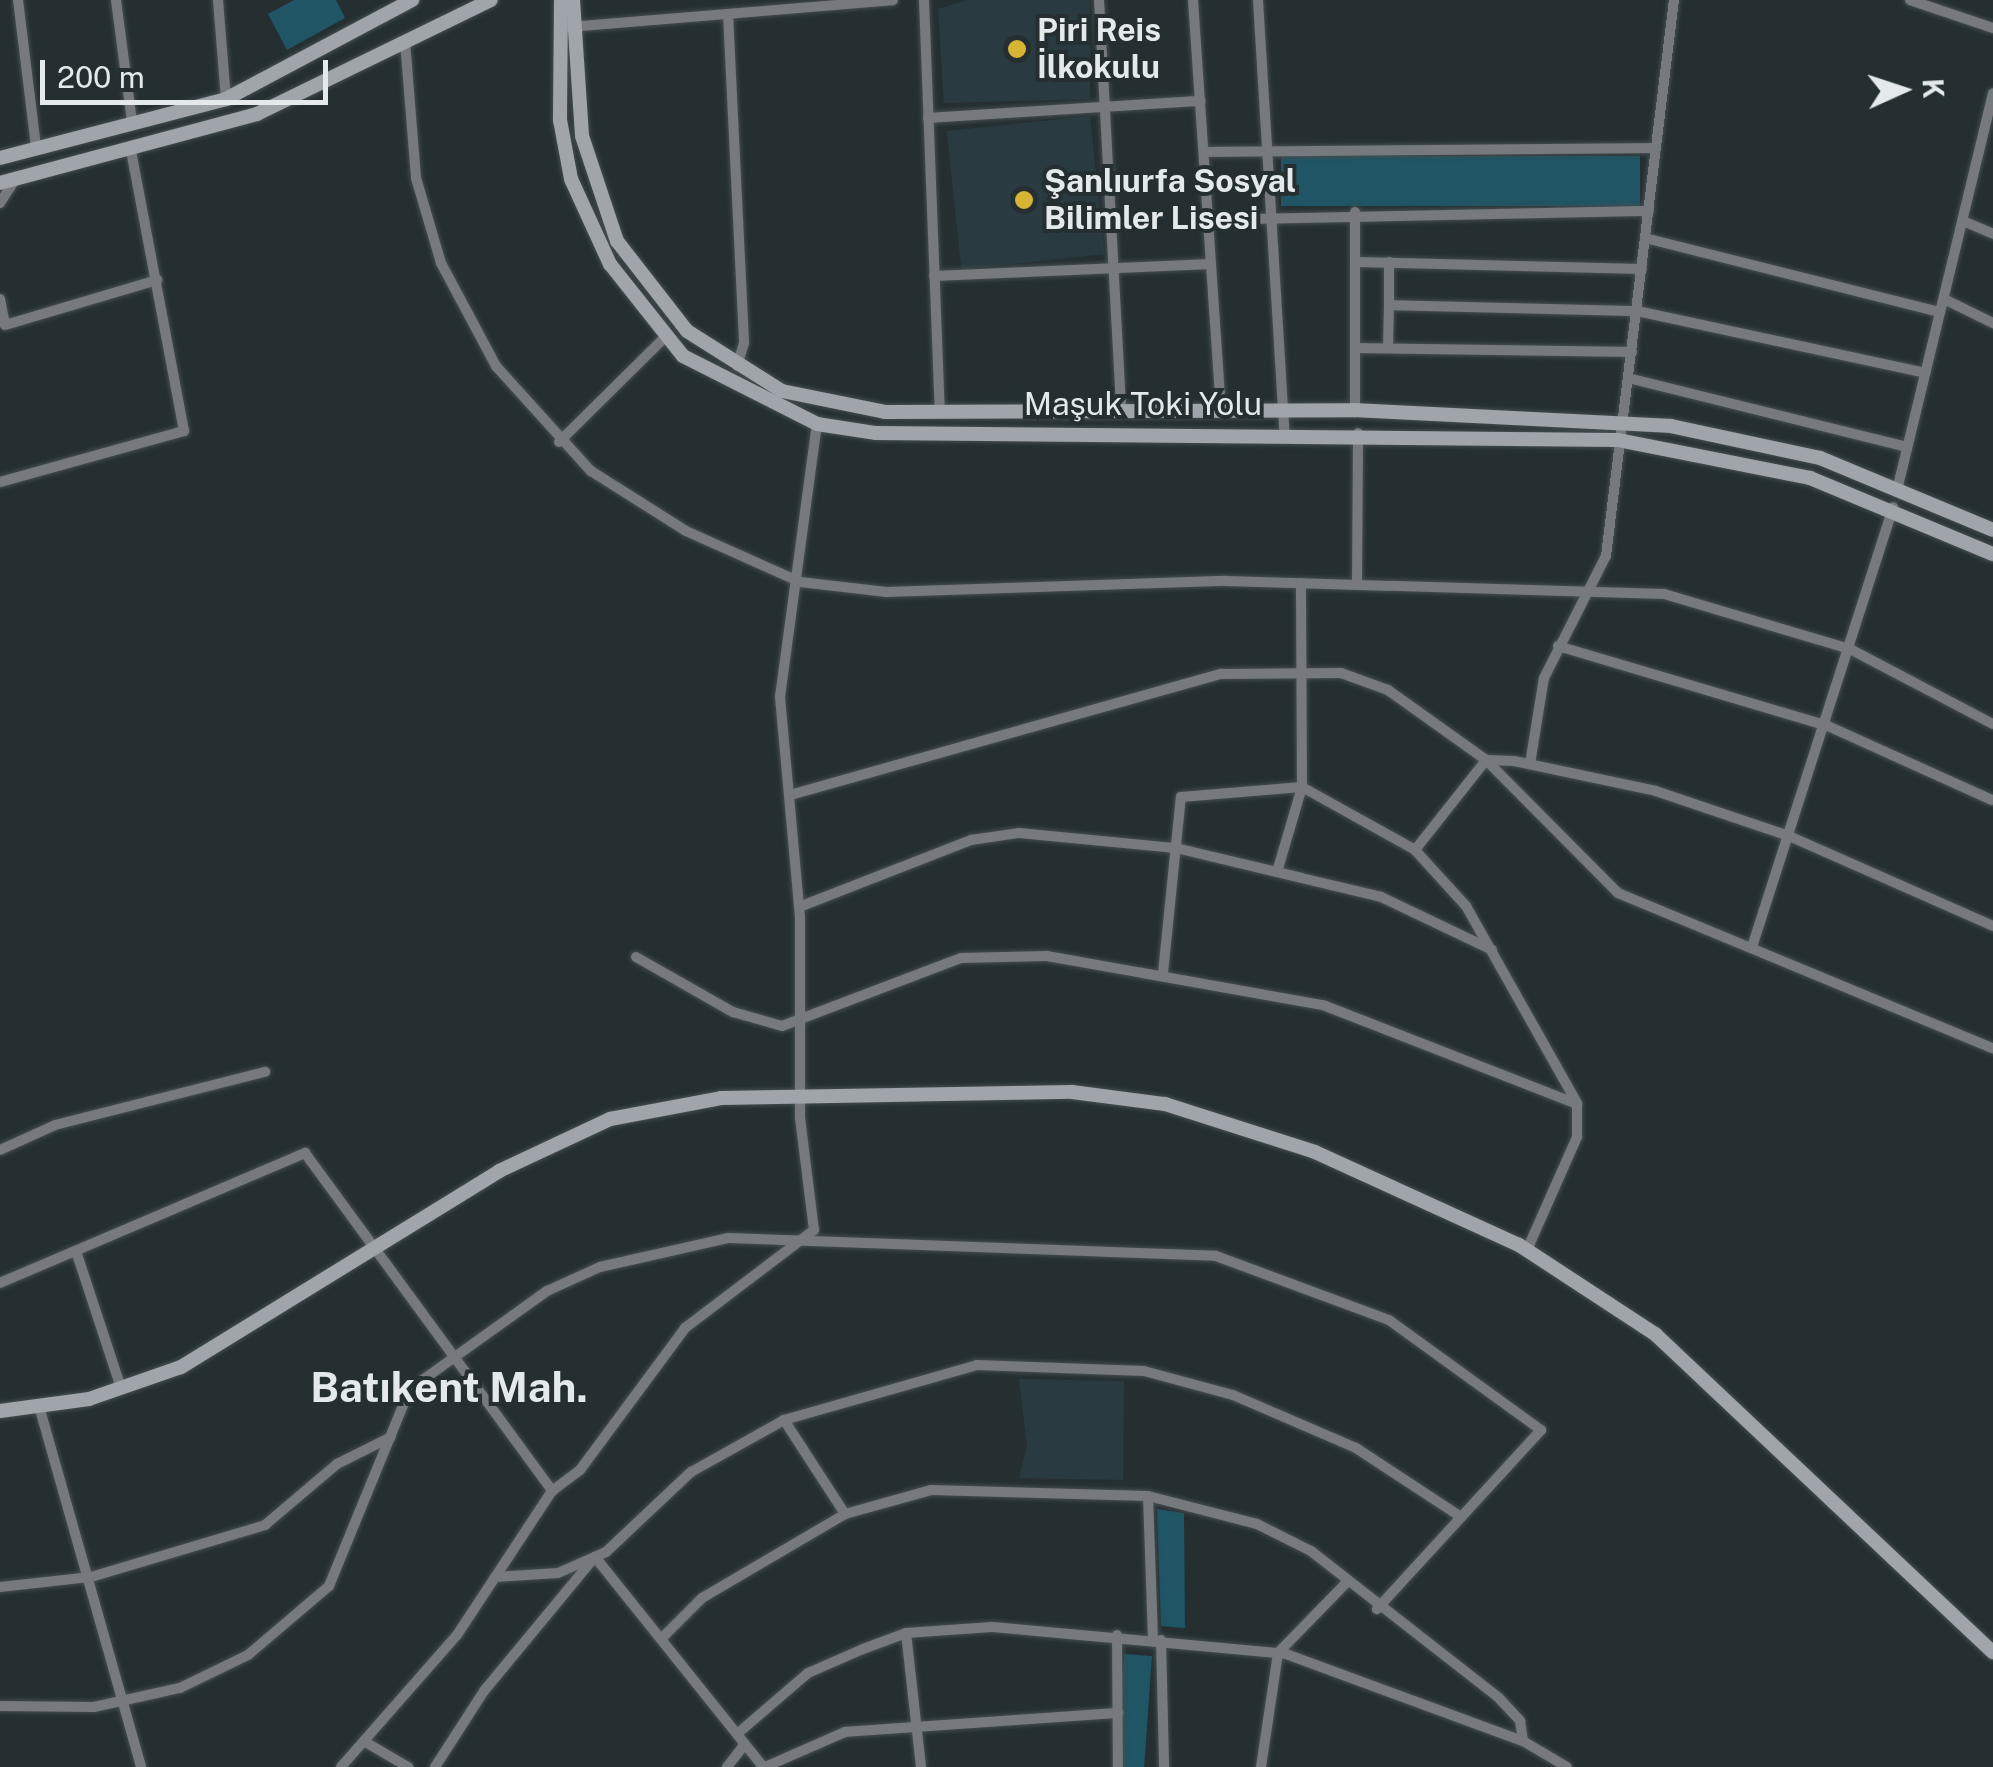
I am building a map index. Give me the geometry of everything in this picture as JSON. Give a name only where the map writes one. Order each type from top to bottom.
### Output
[{"type":"main road","points":[[0,158],[226,99],[412,0]]},
{"type":"main road","points":[[7,181],[258,114],[491,0]]},
{"type":"main road","name":"Maşuk Toki Yolu","points":[[560,0],[568,27],[560,120],[571,180],[610,264],[665,337],[750,397],[817,424],[876,433],[1284,431],[1618,440],[1706,452],[1893,506],[1993,554]]},
{"type":"main road","points":[[573,0],[568,27],[582,136],[604,215],[650,292],[737,368],[826,404],[940,412],[1355,410],[1621,422],[1773,447],[1898,486],[1993,530]]},
{"type":"main road","points":[[0,1411],[121,1388],[182,1368],[499,1171],[610,1120],[721,1098],[1072,1092],[1165,1104],[1315,1152],[1527,1250],[1655,1334],[1993,1652]]},
{"type":"street","points":[[18,0],[36,147]]},
{"type":"street","points":[[116,0],[132,121]]},
{"type":"street","points":[[218,0],[226,99]]},
{"type":"street","points":[[568,27],[893,0]]},
{"type":"street","points":[[924,0],[940,412]]},
{"type":"street","points":[[1099,0],[1121,412]]},
{"type":"street","points":[[1193,0],[1221,410]]},
{"type":"street","points":[[1258,0],[1276,216],[1284,431]]},
{"type":"street","points":[[1530,764],[1558,646],[1594,589],[1632,352],[1674,0]]},
{"type":"street","points":[[1910,0],[1993,28]]},
{"type":"street","points":[[728,14],[744,342],[737,368]]},
{"type":"street","points":[[405,41],[416,178],[441,263],[496,366],[558,442],[686,531],[800,582],[886,592],[1301,583],[1594,589],[1710,602],[1850,650],[1993,724]]},
{"type":"street","points":[[1898,486],[1993,93]]},
{"type":"street","points":[[928,118],[1200,101]]},
{"type":"street","points":[[1204,152],[1269,146],[1656,148]]},
{"type":"street","points":[[0,482],[184,431],[130,150]]},
{"type":"street","points":[[0,203],[7,181]]},
{"type":"street","points":[[1208,220],[1355,212],[1649,211]]},
{"type":"street","points":[[1355,212],[1355,410]]},
{"type":"street","points":[[1963,221],[1993,234]]},
{"type":"street","points":[[1645,238],[1940,312]]},
{"type":"street","points":[[1356,262],[1642,269]]},
{"type":"street","points":[[1388,262],[1388,348]]},
{"type":"street","points":[[934,276],[1112,264],[1211,264]]},
{"type":"street","points":[[0,298],[4,324],[158,280]]},
{"type":"street","points":[[1944,299],[1993,323]]},
{"type":"street","points":[[1389,304],[1636,311],[1926,374]]},
{"type":"street","points":[[558,442],[665,337]]},
{"type":"street","points":[[1357,348],[1632,352]]},
{"type":"street","points":[[1628,378],[1908,447]]},
{"type":"street","points":[[811,1236],[800,1097],[799,906],[780,697],[800,582],[817,424]]},
{"type":"street","points":[[1356,584],[1358,432]]},
{"type":"street","points":[[1752,948],[1828,726],[1893,506]]},
{"type":"street","points":[[1277,872],[1302,787],[1301,583]]},
{"type":"street","points":[[1558,646],[1828,726],[1992,800]]},
{"type":"street","points":[[790,794],[1204,678],[1302,668],[1388,690],[1486,760],[1618,893],[1993,1048]]},
{"type":"street","points":[[1486,760],[1530,764],[1656,791],[1790,836],[1993,926]]},
{"type":"street","points":[[1414,850],[1486,760]]},
{"type":"street","points":[[1163,973],[1176,848],[1188,792],[1302,787],[1414,850],[1492,950],[1577,1104],[1577,1137],[1527,1250]]},
{"type":"street","points":[[799,906],[991,835],[1176,848],[1382,898],[1492,950]]},
{"type":"street","points":[[636,957],[760,1024],[800,1025],[961,958],[1047,956],[1163,973],[1322,1005],[1577,1104]]},
{"type":"street","points":[[0,1150],[56,1125],[265,1072]]},
{"type":"street","points":[[0,1283],[305,1153],[369,1252],[552,1491]]},
{"type":"street","points":[[341,1767],[366,1743],[495,1577],[552,1491],[580,1470],[686,1328],[811,1236]]},
{"type":"street","points":[[0,1706],[121,1701],[180,1688],[248,1655],[329,1586],[405,1401],[449,1360],[547,1291],[600,1267],[729,1238],[811,1236],[1141,1246],[1216,1256],[1334,1294],[1479,1378],[1541,1430],[1377,1609]]},
{"type":"street","points":[[76,1251],[121,1388]]},
{"type":"street","points":[[435,1767],[484,1691],[594,1557],[690,1472],[784,1420],[976,1365],[1144,1370],[1233,1395],[1356,1448],[1461,1518]]},
{"type":"street","points":[[39,1406],[141,1767]]},
{"type":"street","points":[[784,1420],[845,1514]]},
{"type":"street","points":[[0,1586],[90,1576],[265,1525],[337,1464],[391,1437]]},
{"type":"street","points":[[661,1638],[717,1588],[845,1514],[932,1490],[1148,1496],[1258,1524],[1311,1551],[1377,1609],[1498,1697],[1520,1721],[1522,1742]]},
{"type":"street","points":[[1148,1496],[1164,1767]]},
{"type":"street","points":[[495,1577],[528,1580],[594,1557]]},
{"type":"street","points":[[594,1557],[764,1767],[845,1732],[914,1723],[1118,1713]]},
{"type":"street","points":[[1261,1767],[1278,1653],[1347,1582]]},
{"type":"street","points":[[727,1767],[741,1739],[808,1673],[906,1632],[1117,1635],[1278,1653],[1522,1742],[1567,1767]]},
{"type":"street","points":[[906,1632],[921,1767]]},
{"type":"street","points":[[1117,1635],[1118,1767]]},
{"type":"street","points":[[366,1743],[408,1767]]},
{"type":"shaded area","points":[[294,0],[336,0],[345,18],[287,50],[268,14]]},
{"type":"shaded area","name":"Piri Reis İlkokulu","points":[[968,0],[1090,0],[1090,99],[944,103],[938,9]]},
{"type":"shaded area","name":"Şanlıurfa Sosyal Bilimler Lisesi","points":[[1090,116],[1105,254],[961,269],[947,131]]},
{"type":"shaded area","points":[[1281,156],[1640,156],[1640,206],[1281,206]]},
{"type":"shaded area","points":[[1019,1379],[1124,1381],[1123,1480],[1019,1478],[1027,1447]]},
{"type":"shaded area","points":[[1157,1509],[1184,1513],[1185,1628],[1161,1626]]},
{"type":"shaded area","points":[[1124,1654],[1152,1656],[1144,1767],[1116,1767]]},
{"type":"place","name":"Piri Reis İlkokulu","points":[[1017,49]]},
{"type":"place","name":"Şanlıurfa Sosyal Bilimler Lisesi","points":[[1024,200]]},
{"type":"district","name":"Batıkent Mah.","points":[[449,1387]]}]
